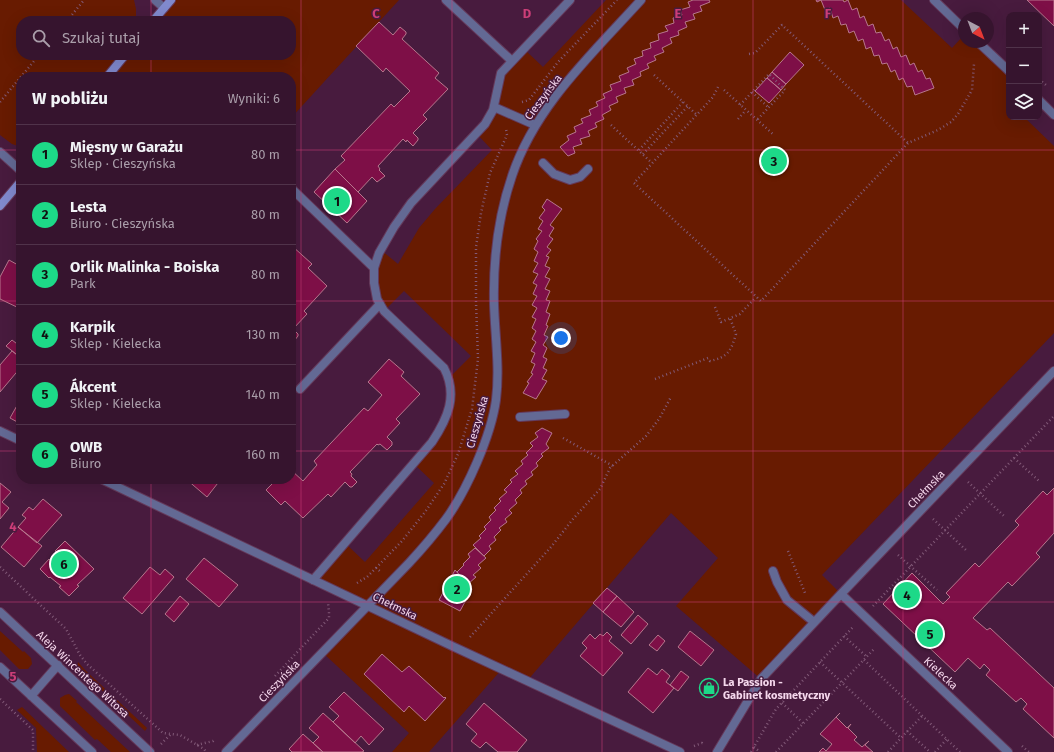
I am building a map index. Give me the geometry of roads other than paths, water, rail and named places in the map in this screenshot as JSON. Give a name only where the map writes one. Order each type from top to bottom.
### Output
[{"type":"main road","points":[[158,16],[171,0]]},
{"type":"main road","points":[[111,72],[121,60]]},
{"type":"main road","points":[[0,206],[16,188]]},
{"type":"street","points":[[155,0],[164,8]]},
{"type":"street","points":[[446,0],[512,62]]},
{"type":"street","points":[[313,580],[432,442],[442,428],[449,409],[451,395],[449,378],[444,368],[384,311],[377,299],[374,283],[374,268],[379,253],[394,227],[411,203],[485,124],[494,107],[501,73],[570,0]]},
{"type":"street","name":"Cieszyńska","points":[[226,752],[430,540],[447,518],[462,492],[474,467],[491,421],[496,401],[497,379],[494,304],[497,242],[512,176],[535,125],[565,84],[641,0]]},
{"type":"street","points":[[934,0],[958,23]]},
{"type":"street","points":[[984,48],[1006,68]]},
{"type":"street","points":[[1042,103],[1054,115]]},
{"type":"street","points":[[494,107],[535,125]]},
{"type":"street","points":[[0,152],[16,166]]},
{"type":"street","points":[[543,163],[554,174],[570,180],[580,177],[588,169]]},
{"type":"street","points":[[296,193],[374,268]]},
{"type":"street","points":[[300,389],[380,304]]},
{"type":"street","name":"Chełmska","points":[[717,752],[761,679],[822,613],[1054,372]]},
{"type":"street","points":[[520,417],[565,414]]},
{"type":"street","points":[[0,430],[16,438]]},
{"type":"street","name":"Chełmska","points":[[111,484],[368,605],[459,650],[680,752]]},
{"type":"street","points":[[774,571],[777,582],[787,600],[814,622]]},
{"type":"street","name":"Kielecka","points":[[841,594],[1008,752]]},
{"type":"street","name":"Aleja Wincentego Witosa","points":[[0,612],[150,752]]},
{"type":"street","points":[[31,696],[58,665]]},
{"type":"street","points":[[0,666],[92,752]]},
{"type":"place","name":"Orlik Malinka - Boiska","points":[[774,161]]},
{"type":"place","name":"Mięsny w Garażu","points":[[337,201]]},
{"type":"place","name":"OWB","points":[[64,564]]},
{"type":"place","name":"Lesta","points":[[457,589]]},
{"type":"place","name":"Karpik","points":[[907,595]]},
{"type":"place","name":"Ákcent","points":[[930,634]]},
{"type":"place","name":"La Passion - Gabinet kosmetyczny","points":[[709,688]]}]
